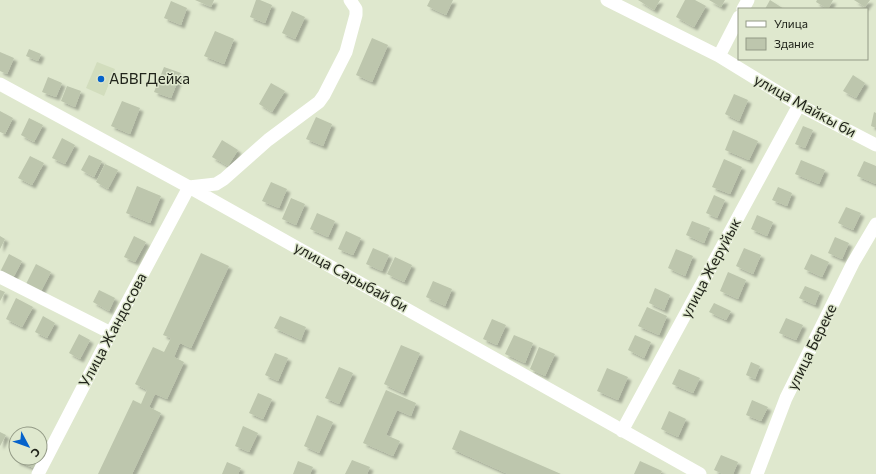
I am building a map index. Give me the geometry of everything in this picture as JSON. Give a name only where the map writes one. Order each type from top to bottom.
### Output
[{"type":"street","points":[[189,186],[216,184],[224,179],[268,140],[319,102],[346,52],[356,16],[356,9],[350,0]]},
{"type":"street","name":"улица Майкы би","points":[[607,0],[718,56],[799,105],[876,145]]},
{"type":"street","points":[[718,56],[738,19]]},
{"type":"street","name":"улица Сарыбай би","points":[[0,84],[189,186],[700,474]]},
{"type":"street","name":"улица Жеруйык","points":[[622,431],[799,105]]},
{"type":"street","name":"Улица Жандосова","points":[[38,474],[189,186]]},
{"type":"street","name":"улица Береке","points":[[757,474],[786,398],[853,263],[876,224]]},
{"type":"street","points":[[0,277],[111,333]]},
{"type":"shaded area","name":"АБВГДейка","points":[[97,62],[115,69],[104,96],[86,88]]},
{"type":"building","points":[[195,0],[214,0],[211,7]]},
{"type":"building","points":[[256,0],[272,5],[265,23],[250,17]]},
{"type":"building","points":[[430,0],[453,0],[446,15],[427,6]]},
{"type":"building","points":[[638,0],[660,0],[654,10]]},
{"type":"building","points":[[685,0],[695,0],[706,6],[694,27],[676,17]]},
{"type":"building","points":[[709,0],[725,0],[721,7]]},
{"type":"building","points":[[770,0],[782,8],[766,8]]},
{"type":"building","points":[[817,0],[833,0],[829,8],[816,2]]},
{"type":"building","points":[[854,0],[870,0],[865,7]]},
{"type":"building","points":[[171,1],[187,8],[181,25],[164,18]]},
{"type":"building","points":[[292,11],[305,17],[295,39],[282,33]]},
{"type":"building","points":[[215,31],[234,39],[224,64],[204,56]]},
{"type":"building","points":[[372,38],[388,45],[372,82],[356,75]]},
{"type":"building","points":[[29,49],[41,54],[38,61],[26,56]]},
{"type":"building","points":[[0,52],[14,58],[7,74],[0,71]]},
{"type":"building","points":[[164,67],[181,73],[171,98],[154,92]]},
{"type":"building","points":[[853,75],[865,83],[856,98],[843,91]]},
{"type":"building","points":[[48,77],[62,83],[56,97],[42,92]]},
{"type":"building","points":[[271,83],[285,91],[272,112],[259,104]]},
{"type":"building","points":[[67,86],[81,91],[75,107],[61,101]]},
{"type":"building","points":[[734,94],[748,100],[739,121],[725,114]]},
{"type":"building","points":[[122,101],[140,108],[130,134],[111,126]]},
{"type":"building","points":[[0,111],[13,118],[5,134],[0,132]]},
{"type":"building","points":[[874,112],[876,113],[876,128],[871,126]]},
{"type":"building","points":[[316,117],[332,124],[323,146],[306,139]]},
{"type":"building","points":[[29,118],[43,125],[34,142],[21,135]]},
{"type":"building","points":[[803,126],[813,130],[805,148],[795,144]]},
{"type":"building","points":[[733,130],[758,141],[749,160],[725,150]]},
{"type":"building","points":[[62,138],[75,145],[65,164],[52,158]]},
{"type":"building","points":[[222,140],[238,150],[228,166],[212,157]]},
{"type":"building","points":[[89,155],[102,161],[94,177],[81,170]]},
{"type":"building","points":[[30,156],[44,163],[32,185],[18,178]]},
{"type":"building","points":[[724,159],[742,167],[730,194],[712,187]]},
{"type":"building","points":[[801,160],[825,170],[819,184],[795,174]]},
{"type":"building","points":[[864,161],[876,166],[876,184],[857,176]]},
{"type":"building","points":[[105,164],[118,170],[108,189],[96,182]]},
{"type":"building","points":[[271,182],[287,189],[279,208],[262,201]]},
{"type":"building","points":[[137,186],[161,196],[150,223],[126,213]]},
{"type":"building","points":[[778,187],[792,193],[787,206],[772,200]]},
{"type":"building","points":[[714,195],[725,200],[717,218],[706,213]]},
{"type":"building","points":[[291,198],[305,204],[296,225],[282,219]]},
{"type":"building","points":[[846,207],[861,213],[853,230],[838,223]]},
{"type":"building","points":[[317,213],[335,221],[328,237],[310,229]]},
{"type":"building","points":[[757,215],[773,222],[767,236],[751,229]]},
{"type":"building","points":[[692,221],[710,228],[704,243],[686,235]]},
{"type":"building","points":[[346,231],[361,238],[353,255],[338,249]]},
{"type":"building","points":[[0,236],[5,239],[0,249]]},
{"type":"building","points":[[134,236],[146,242],[135,262],[124,257]]},
{"type":"building","points":[[835,237],[849,243],[842,259],[828,253]]},
{"type":"building","points":[[373,248],[389,255],[382,271],[366,264]]},
{"type":"building","points":[[744,248],[761,255],[753,274],[736,266]]},
{"type":"building","points":[[676,249],[693,256],[685,276],[668,268]]},
{"type":"building","points":[[201,253],[229,266],[191,348],[180,343],[179,345],[174,357],[184,362],[167,399],[155,394],[149,407],[161,413],[132,474],[98,474],[133,400],[141,404],[147,390],[135,384],[153,347],[164,352],[171,338],[163,335]]},
{"type":"building","points":[[9,254],[22,261],[13,278],[0,272]]},
{"type":"building","points":[[811,254],[829,262],[822,277],[804,269]]},
{"type":"building","points":[[395,257],[412,265],[404,282],[387,274]]},
{"type":"building","points":[[36,264],[51,272],[40,293],[25,286]]},
{"type":"building","points":[[728,272],[746,280],[738,299],[720,291]]},
{"type":"building","points":[[433,281],[452,289],[445,306],[426,297]]},
{"type":"building","points":[[805,286],[820,292],[815,305],[799,298]]},
{"type":"building","points":[[655,288],[670,295],[664,310],[649,303]]},
{"type":"building","points":[[0,290],[5,292],[0,301]]},
{"type":"building","points":[[99,290],[115,298],[109,311],[93,302]]},
{"type":"building","points":[[16,298],[33,307],[22,327],[6,319]]},
{"type":"building","points":[[714,303],[731,311],[726,320],[709,312]]},
{"type":"building","points":[[647,307],[667,316],[659,335],[638,326]]},
{"type":"building","points":[[43,316],[55,323],[47,338],[35,332]]},
{"type":"building","points":[[280,316],[306,327],[301,340],[274,328]]},
{"type":"building","points":[[786,318],[803,325],[796,340],[779,333]]},
{"type":"building","points":[[492,319],[506,325],[497,345],[483,339]]},
{"type":"building","points":[[79,334],[90,340],[80,359],[69,353]]},
{"type":"building","points":[[514,335],[533,343],[525,363],[505,354]]},
{"type":"building","points":[[635,335],[651,342],[644,358],[628,350]]},
{"type":"building","points":[[401,345],[420,353],[403,393],[384,384]]},
{"type":"building","points":[[539,347],[555,354],[545,376],[530,369]]},
{"type":"building","points":[[275,353],[288,358],[278,381],[265,375]]},
{"type":"building","points":[[751,362],[760,366],[755,379],[746,375]]},
{"type":"building","points":[[339,367],[353,373],[339,404],[325,398]]},
{"type":"building","points":[[607,368],[628,377],[618,400],[597,391]]},
{"type":"building","points":[[679,369],[700,378],[693,393],[672,384]]},
{"type":"building","points":[[386,390],[416,403],[411,416],[397,410],[386,435],[400,441],[393,456],[363,443]]},
{"type":"building","points":[[258,393],[272,399],[263,419],[249,413]]},
{"type":"building","points":[[752,400],[768,407],[761,421],[746,415]]},
{"type":"building","points":[[669,411],[686,419],[678,437],[661,429]]},
{"type":"building","points":[[317,415],[333,422],[319,453],[304,446]]},
{"type":"building","points":[[243,426],[258,433],[249,452],[235,446]]},
{"type":"building","points":[[460,430],[561,474],[508,474],[452,449]]},
{"type":"building","points":[[0,432],[6,435],[0,446]]},
{"type":"building","points":[[721,455],[738,462],[733,474],[723,474],[714,470]]},
{"type":"building","points":[[352,460],[370,467],[367,474],[345,474]]},
{"type":"building","points":[[298,461],[313,467],[310,474],[293,474]]},
{"type":"building","points":[[640,461],[662,471],[660,474],[634,474]]},
{"type":"building","points":[[227,462],[241,468],[238,474],[222,474]]},
{"type":"building","points":[[28,466],[37,466],[36,469]]},
{"type":"place","name":"АБВГДейка","points":[[101,79]]}]
